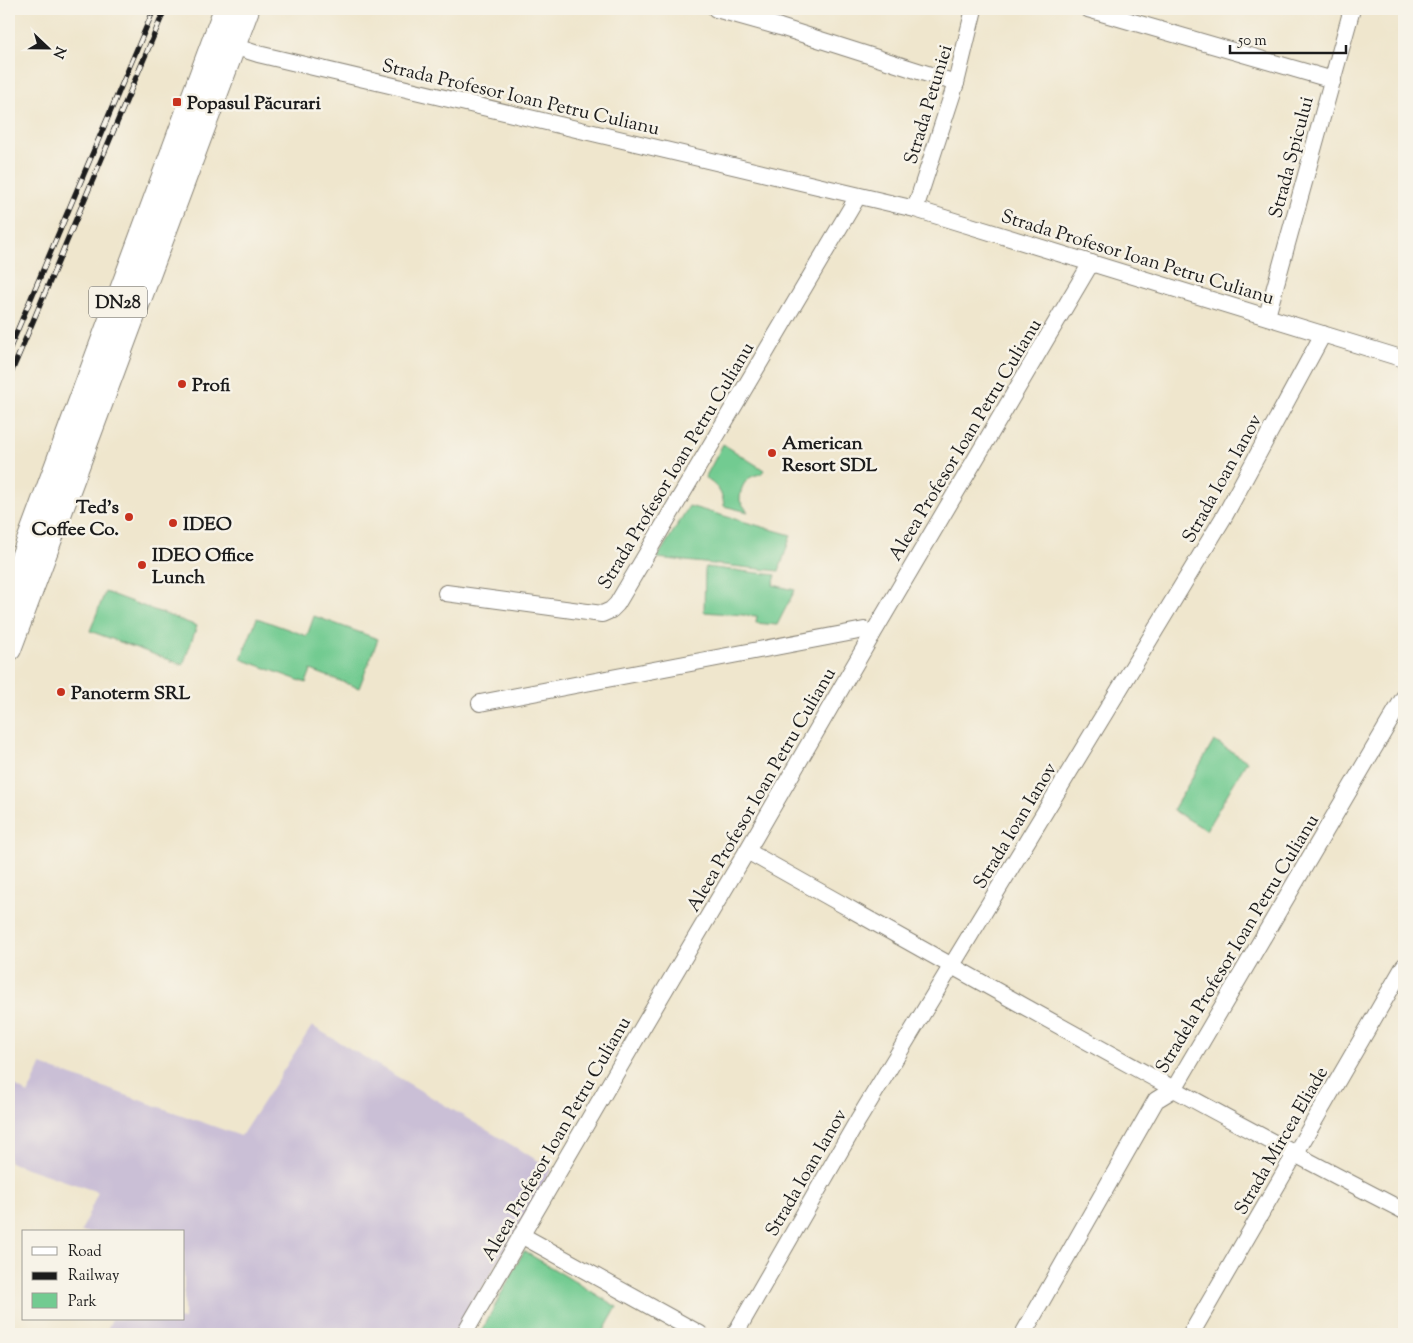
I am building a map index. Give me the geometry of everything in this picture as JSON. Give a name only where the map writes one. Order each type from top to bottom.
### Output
[{"type":"highway","name":"DN28","points":[[9,595],[226,9]]},
{"type":"highway","name":"DN28","points":[[9,650],[247,9]]},
{"type":"street","points":[[716,9],[780,27],[956,83]]},
{"type":"street","name":"Strada Petuniei","points":[[915,209],[956,83],[974,9]]},
{"type":"street","points":[[1088,9],[1332,80]]},
{"type":"street","name":"Strada Spicului","points":[[1267,316],[1352,9]]},
{"type":"street","name":"Strada Profesor Ioan Petru Culianu","points":[[233,46],[258,54],[915,209],[1404,359]]},
{"type":"street","name":"Strada Profesor Ioan Petru Culianu","points":[[446,593],[602,614],[611,610],[617,604],[858,196]]},
{"type":"street","name":"Aleea Profesor Ioan Petru Culianu","points":[[464,1334],[1091,263]]},
{"type":"street","name":"Strada Ioan Ianov","points":[[736,1334],[858,1120],[1225,515],[1323,334]]},
{"type":"street","points":[[480,703],[864,630],[872,635]]},
{"type":"street","name":"Stradela Profesor Ioan Petru Culianu","points":[[1023,1334],[1156,1100],[1174,1089],[1404,697]]},
{"type":"street","points":[[747,851],[1174,1089],[1295,1155],[1404,1211]]},
{"type":"street","name":"Strada Mircea Eliade","points":[[1191,1334],[1404,966]]},
{"type":"street","points":[[522,1235],[700,1334]]},
{"type":"shaded area","points":[[312,1026],[552,1169],[455,1334],[105,1334],[112,1320],[185,1320],[185,1230],[82,1230],[98,1192],[9,1162],[9,1082],[28,1094],[41,1065],[241,1136]]},
{"type":"green space","points":[[723,444],[764,470],[761,474],[747,480],[741,490],[740,501],[748,512],[724,506],[718,489],[705,478]]},
{"type":"green space","points":[[689,506],[791,535],[779,571],[657,558]]},
{"type":"green space","points":[[705,567],[776,575],[773,585],[795,590],[777,625],[756,623],[757,616],[704,612]]},
{"type":"green space","points":[[105,592],[197,626],[183,665],[90,631]]},
{"type":"green space","points":[[314,616],[378,639],[359,688],[311,670],[306,683],[241,659],[257,618],[307,636]]},
{"type":"green space","points":[[1214,741],[1247,761],[1206,830],[1173,810]]},
{"type":"green space","points":[[524,1251],[617,1307],[602,1334],[480,1334]]},
{"type":"railway","points":[[9,350],[154,9]]},
{"type":"railway","points":[[9,378],[165,9]]},
{"type":"place","name":"Popasul Păcurari","points":[[177,102]]},
{"type":"place","name":"Profi","points":[[182,384]]},
{"type":"place","name":"American Resort SDL","points":[[772,453]]},
{"type":"place","name":"Ted's Coffee Co.","points":[[129,517]]},
{"type":"place","name":"IDEO","points":[[173,523]]},
{"type":"place","name":"IDEO Office Lunch","points":[[142,565]]},
{"type":"place","name":"Panoterm SRL","points":[[61,692]]}]
